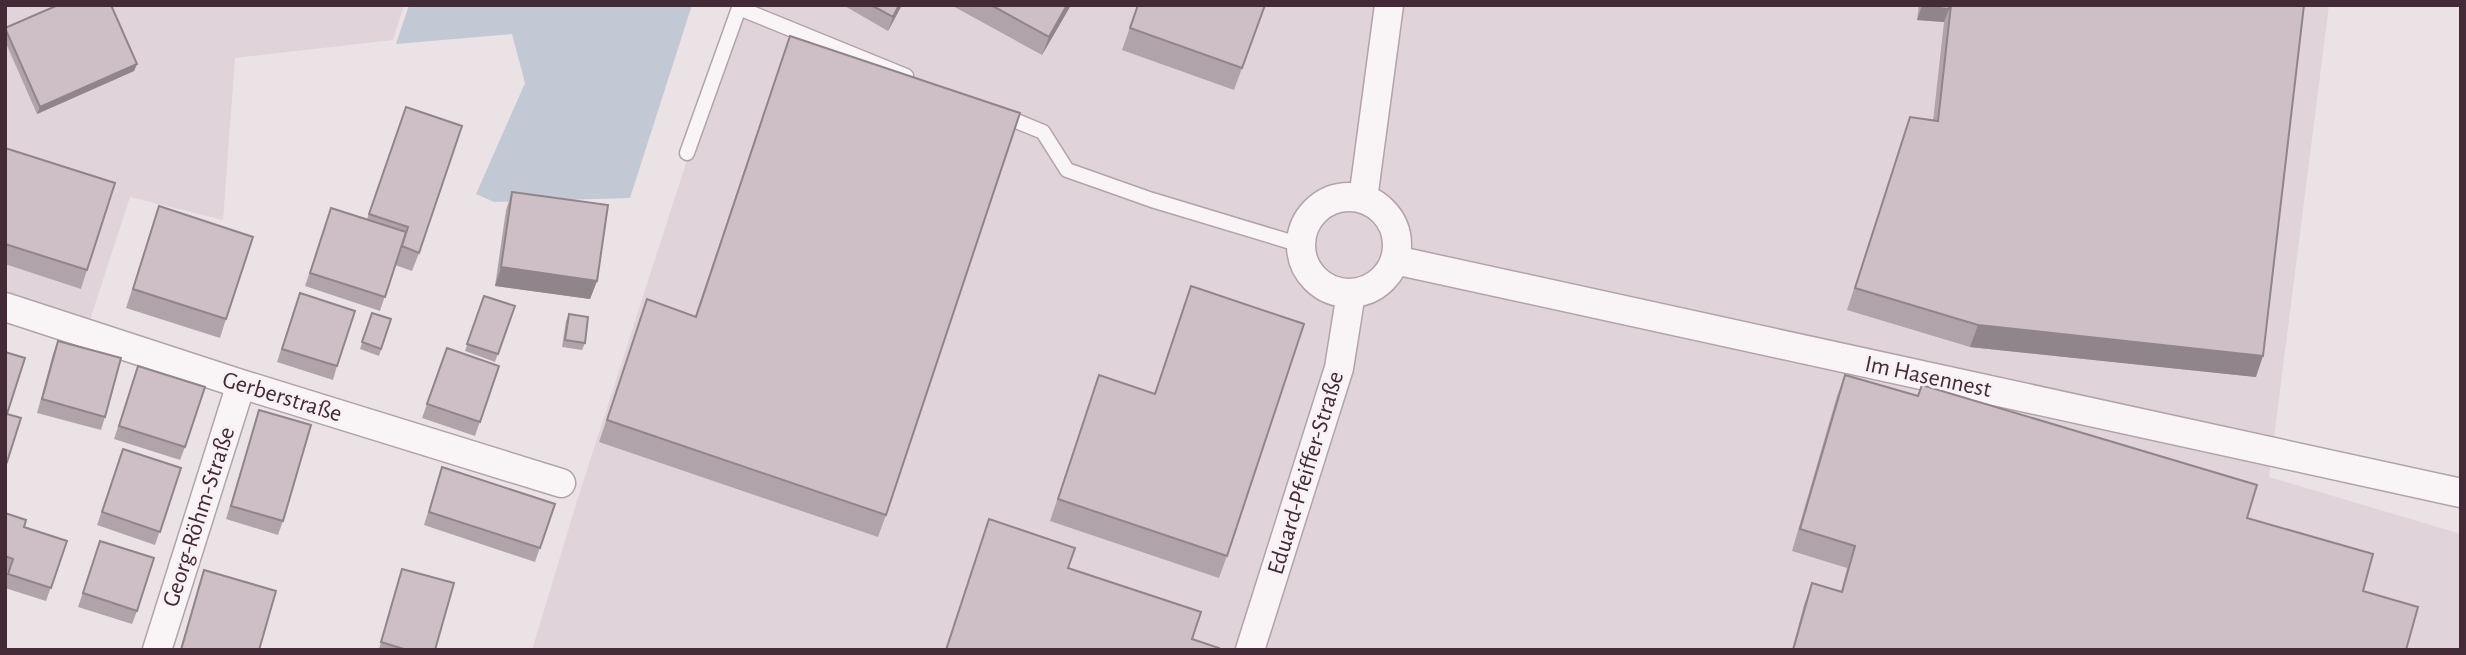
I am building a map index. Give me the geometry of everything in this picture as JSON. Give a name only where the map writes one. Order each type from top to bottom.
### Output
[{"type":"street","points":[[1363,199],[1389,5]]},
{"type":"street","points":[[1341,198],[1363,199],[1378,206],[1390,219],[1396,235],[1395,260],[1388,274],[1378,284],[1351,293],[1333,290],[1318,281],[1304,262],[1301,245],[1304,227],[1318,208],[1341,198]]},
{"type":"street","name":"Im Hasennest","points":[[1395,260],[2461,493]]},
{"type":"street","name":"Eduard-Pfeiffer-Straße","points":[[1250,650],[1339,368],[1351,293]]},
{"type":"street","name":"Gerberstraße","points":[[5,307],[241,384],[561,483]]},
{"type":"street","name":"Georg-Röhm-Straße","points":[[157,650],[241,384]]},
{"type":"lane","points":[[687,153],[739,8],[916,80]]},
{"type":"lane","points":[[992,111],[1042,132],[1067,170],[1152,200],[1301,245]]},
{"type":"shaded area","points":[[5,5],[404,5],[393,40],[235,58],[223,220],[130,197],[88,326],[5,299]]},
{"type":"shaded area","points":[[409,5],[692,5],[630,198],[494,202],[476,194],[525,83],[512,34],[396,44]]},
{"type":"shaded area","points":[[737,5],[2329,5],[2269,477],[2461,534],[2461,650],[532,650],[577,501]]},
{"type":"building","points":[[58,5],[111,5],[137,64],[40,107],[5,28]]},
{"type":"building","points":[[871,5],[899,5],[893,17]]},
{"type":"building","points":[[991,5],[1067,5],[1049,37]]},
{"type":"building","points":[[1138,5],[1265,5],[1242,68],[1130,28]]},
{"type":"building","points":[[1949,5],[1949,9],[1922,6]]},
{"type":"building","points":[[1951,5],[2304,5],[2263,356],[1978,325],[1855,288],[1910,117],[1938,121]]},
{"type":"building","points":[[790,36],[1020,113],[886,515],[607,420],[647,299],[696,317]]},
{"type":"building","points":[[406,107],[462,126],[419,253],[402,246],[408,227],[369,214]]},
{"type":"building","points":[[5,148],[115,183],[87,270],[5,244]]},
{"type":"building","points":[[512,192],[608,205],[597,281],[501,267]]},
{"type":"building","points":[[159,206],[253,237],[226,319],[133,289]]},
{"type":"building","points":[[331,208],[406,232],[385,297],[310,273]]},
{"type":"building","points":[[1191,286],[1304,324],[1227,556],[1058,499],[1099,375],[1155,394]]},
{"type":"building","points":[[300,293],[355,311],[337,366],[282,349]]},
{"type":"building","points":[[484,296],[515,306],[498,354],[467,344]]},
{"type":"building","points":[[372,313],[391,319],[381,349],[362,342]]},
{"type":"building","points":[[569,314],[588,317],[585,343],[565,340]]},
{"type":"building","points":[[58,341],[121,358],[105,417],[42,399]]},
{"type":"building","points":[[447,348],[499,366],[480,422],[427,404]]},
{"type":"building","points":[[5,352],[25,358],[7,414],[21,418],[7,462],[5,461]]},
{"type":"building","points":[[138,366],[205,387],[185,447],[119,426]]},
{"type":"building","points":[[1845,375],[1918,396],[1922,385],[2257,485],[2247,518],[2373,554],[2363,591],[2418,607],[2406,650],[1793,650],[1812,583],[1842,592],[1855,546],[1800,529]]},
{"type":"building","points":[[259,410],[311,425],[283,521],[231,506]]},
{"type":"building","points":[[123,449],[181,468],[160,532],[102,512]]},
{"type":"building","points":[[442,467],[555,504],[540,548],[429,512]]},
{"type":"building","points":[[5,513],[26,520],[24,527],[67,541],[51,588],[8,574],[13,559],[5,556]]},
{"type":"building","points":[[989,519],[1075,548],[1068,568],[1201,612],[1192,639],[1219,648],[1218,650],[946,650]]},
{"type":"building","points":[[100,541],[154,558],[137,611],[83,593]]},
{"type":"building","points":[[402,569],[454,583],[435,650],[407,650],[381,642]]},
{"type":"building","points":[[204,570],[276,591],[259,650],[181,650]]}]
